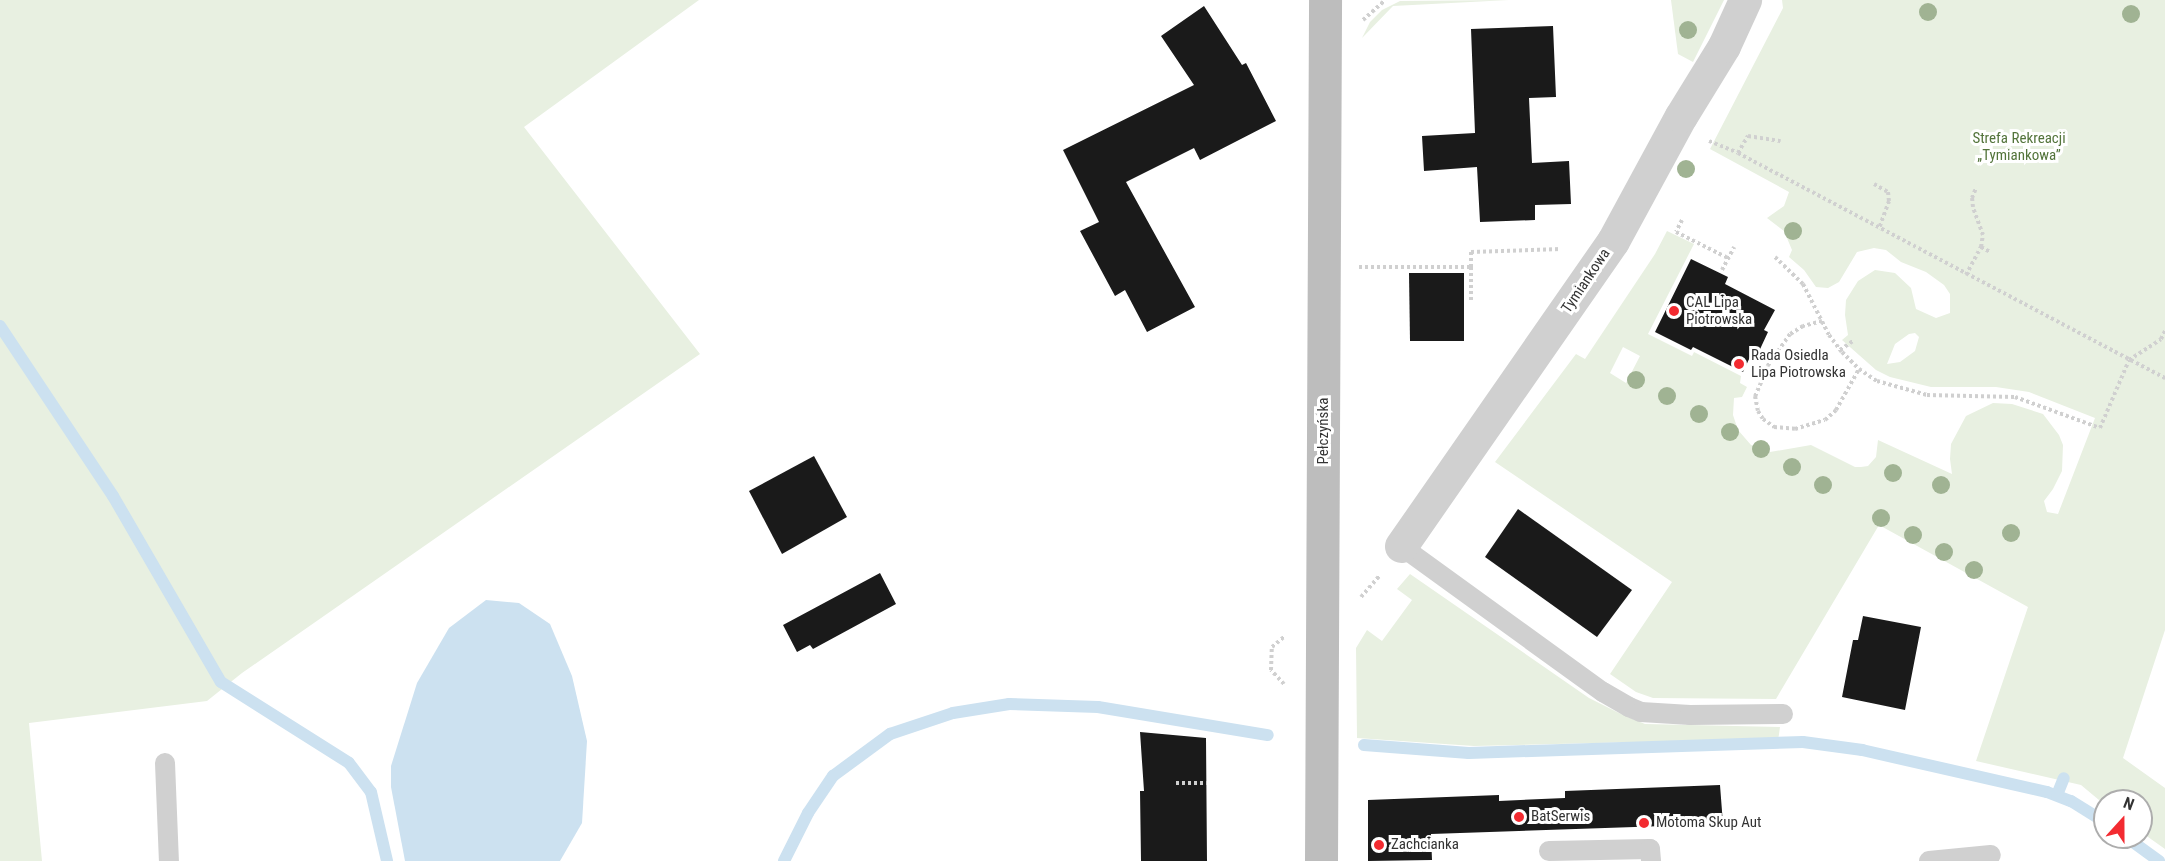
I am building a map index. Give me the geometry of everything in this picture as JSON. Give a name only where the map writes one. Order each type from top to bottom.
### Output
[{"type":"main road","name":"Pełczyńska","points":[[1321,861],[1325,0]]},
{"type":"street","name":"Tymiankowa","points":[[1401,546],[1594,270],[1629,216],[1681,116],[1724,46],[1745,0]]},
{"type":"lane","points":[[1401,546],[1602,692],[1629,707],[1641,712],[1690,715],[1783,714]]},
{"type":"lane","points":[[165,763],[169,861]]},
{"type":"lane","points":[[1549,851],[1650,849],[1651,861]]},
{"type":"lane","points":[[1929,861],[1991,855]]},
{"type":"path","points":[[1358,28],[1385,0]]},
{"type":"path","points":[[1738,153],[1748,136],[1782,141]]},
{"type":"path","points":[[1703,138],[1738,153],[2165,378]]},
{"type":"path","points":[[1874,184],[1888,192],[1889,201],[1879,229]]},
{"type":"path","points":[[1966,275],[1981,247],[1983,235],[1972,198],[1976,188]]},
{"type":"path","points":[[1682,220],[1676,232],[1728,258]]},
{"type":"path","points":[[1722,270],[1734,247]]},
{"type":"path","points":[[1981,247],[1990,252]]},
{"type":"path","points":[[1471,301],[1471,252],[1563,249],[1594,270]]},
{"type":"path","points":[[1775,257],[1803,284],[1840,350],[1859,369],[1894,387],[1927,395],[2015,397],[2100,428],[2129,360],[2161,339],[2165,331]]},
{"type":"path","points":[[1350,267],[1471,267]]},
{"type":"path","points":[[1822,321],[1803,326],[1790,334],[1768,366],[1755,396],[1758,411],[1763,419],[1774,427],[1789,429],[1803,428],[1825,420],[1836,410],[1859,369]]},
{"type":"path","points":[[1840,350],[1854,340]]},
{"type":"path","points":[[1176,783],[1207,783]]},
{"type":"green space","points":[[0,0],[699,0],[524,127],[700,354],[242,673],[207,701],[29,723],[42,861],[0,861]]},
{"type":"green space","points":[[1509,0],[1393,6],[1362,38],[1370,22],[1382,10],[1400,1]]},
{"type":"green space","points":[[1671,0],[1724,0],[1693,62],[1678,54]]},
{"type":"green space","name":"Strefa Rekreacji „Tymiankowa”","points":[[1782,0],[2165,0],[2165,630],[2123,758],[2165,788],[2165,849],[2153,840],[2153,789],[2093,789],[2093,795],[2081,785],[1976,761],[2028,607],[1879,525],[1776,699],[1653,698],[1636,692],[1610,674],[1672,582],[1495,462],[1576,354],[1585,359],[1655,254],[1667,231],[1694,244],[1648,334],[1692,356],[1694,352],[1741,376],[1740,383],[1747,387],[1742,397],[1734,398],[1733,415],[1738,430],[1751,445],[1770,452],[1811,445],[1855,467],[1861,467],[1868,466],[1876,457],[1878,440],[1952,474],[1951,444],[1966,416],[1993,403],[2012,404],[2043,414],[2059,435],[2063,445],[2062,471],[2044,501],[2047,512],[2058,514],[2095,418],[2029,392],[1996,387],[1931,387],[1890,377],[1876,370],[1842,340],[1848,335],[1845,315],[1846,300],[1858,281],[1875,270],[1895,273],[1911,288],[1916,309],[1936,318],[1950,313],[1950,294],[1944,285],[1926,272],[1901,262],[1886,250],[1874,248],[1857,252],[1839,282],[1828,288],[1816,287],[1804,270],[1789,257],[1792,250],[1784,231],[1767,218],[1784,206],[1789,192],[1710,149],[1783,8]],"holes":[[[1915,333],[1919,337],[1915,351],[1900,362],[1887,364],[1895,344],[1909,334]],[[1623,347],[1640,356],[1626,383],[1610,373]]]},
{"type":"green space","points":[[1410,574],[1589,698],[1621,714],[1645,724],[1780,727],[1778,741],[1474,746],[1357,738],[1356,648],[1367,630],[1382,641],[1412,600],[1397,589]]},
{"type":"water","points":[[486,600],[519,603],[550,624],[572,676],[587,741],[582,823],[560,861],[405,861],[391,787],[391,766],[417,683],[449,628]]},
{"type":"building","points":[[1204,6],[1242,65],[1246,63],[1276,121],[1200,160],[1194,148],[1126,182],[1195,307],[1147,332],[1125,290],[1115,296],[1080,231],[1099,222],[1063,150],[1194,85],[1161,36]]},
{"type":"building","points":[[1553,26],[1556,97],[1529,98],[1532,163],[1569,161],[1571,204],[1535,205],[1535,220],[1480,222],[1477,167],[1424,171],[1422,136],[1475,133],[1471,29]]},
{"type":"building","points":[[1691,259],[1728,277],[1725,284],[1775,310],[1764,330],[1768,332],[1755,360],[1750,357],[1743,372],[1693,347],[1691,350],[1655,332]]},
{"type":"building","points":[[1409,273],[1464,273],[1464,341],[1410,341]]},
{"type":"building","points":[[814,456],[847,517],[782,554],[749,491]]},
{"type":"building","points":[[1518,509],[1632,590],[1597,637],[1485,557]]},
{"type":"building","points":[[880,573],[896,604],[813,649],[810,645],[797,652],[783,625]]},
{"type":"building","points":[[1863,616],[1921,627],[1905,710],[1842,697],[1853,640],[1858,640]]},
{"type":"building","points":[[1140,732],[1206,738],[1207,861],[1141,861],[1140,791],[1144,791]]},
{"type":"building","points":[[1720,785],[1723,824],[1431,834],[1432,860],[1368,861],[1368,800],[1499,795],[1499,801],[1565,798],[1565,791]]},
{"type":"waterway","points":[[0,326],[113,496],[221,682],[349,763],[371,792],[387,861]]},
{"type":"waterway","points":[[784,861],[808,813],[833,776],[890,734],[953,713],[1009,704],[1098,707],[1268,735]]},
{"type":"waterway","points":[[1364,745],[1469,753],[1803,742],[1862,750],[2047,792],[2071,801],[2093,815]]},
{"type":"waterway","points":[[2057,795],[2064,778]]},
{"type":"waterway","points":[[2142,849],[2159,861]]},
{"type":"place","name":"CAL Lipa Piotrowska","points":[[1674,311]]},
{"type":"place","name":"Rada Osiedla Lipa Piotrowska","points":[[1739,364]]},
{"type":"place","name":"BatSerwis","points":[[1519,817]]},
{"type":"place","name":"Motoma Skup Aut","points":[[1644,823]]},
{"type":"place","name":"Zachcianka","points":[[1379,845]]}]
